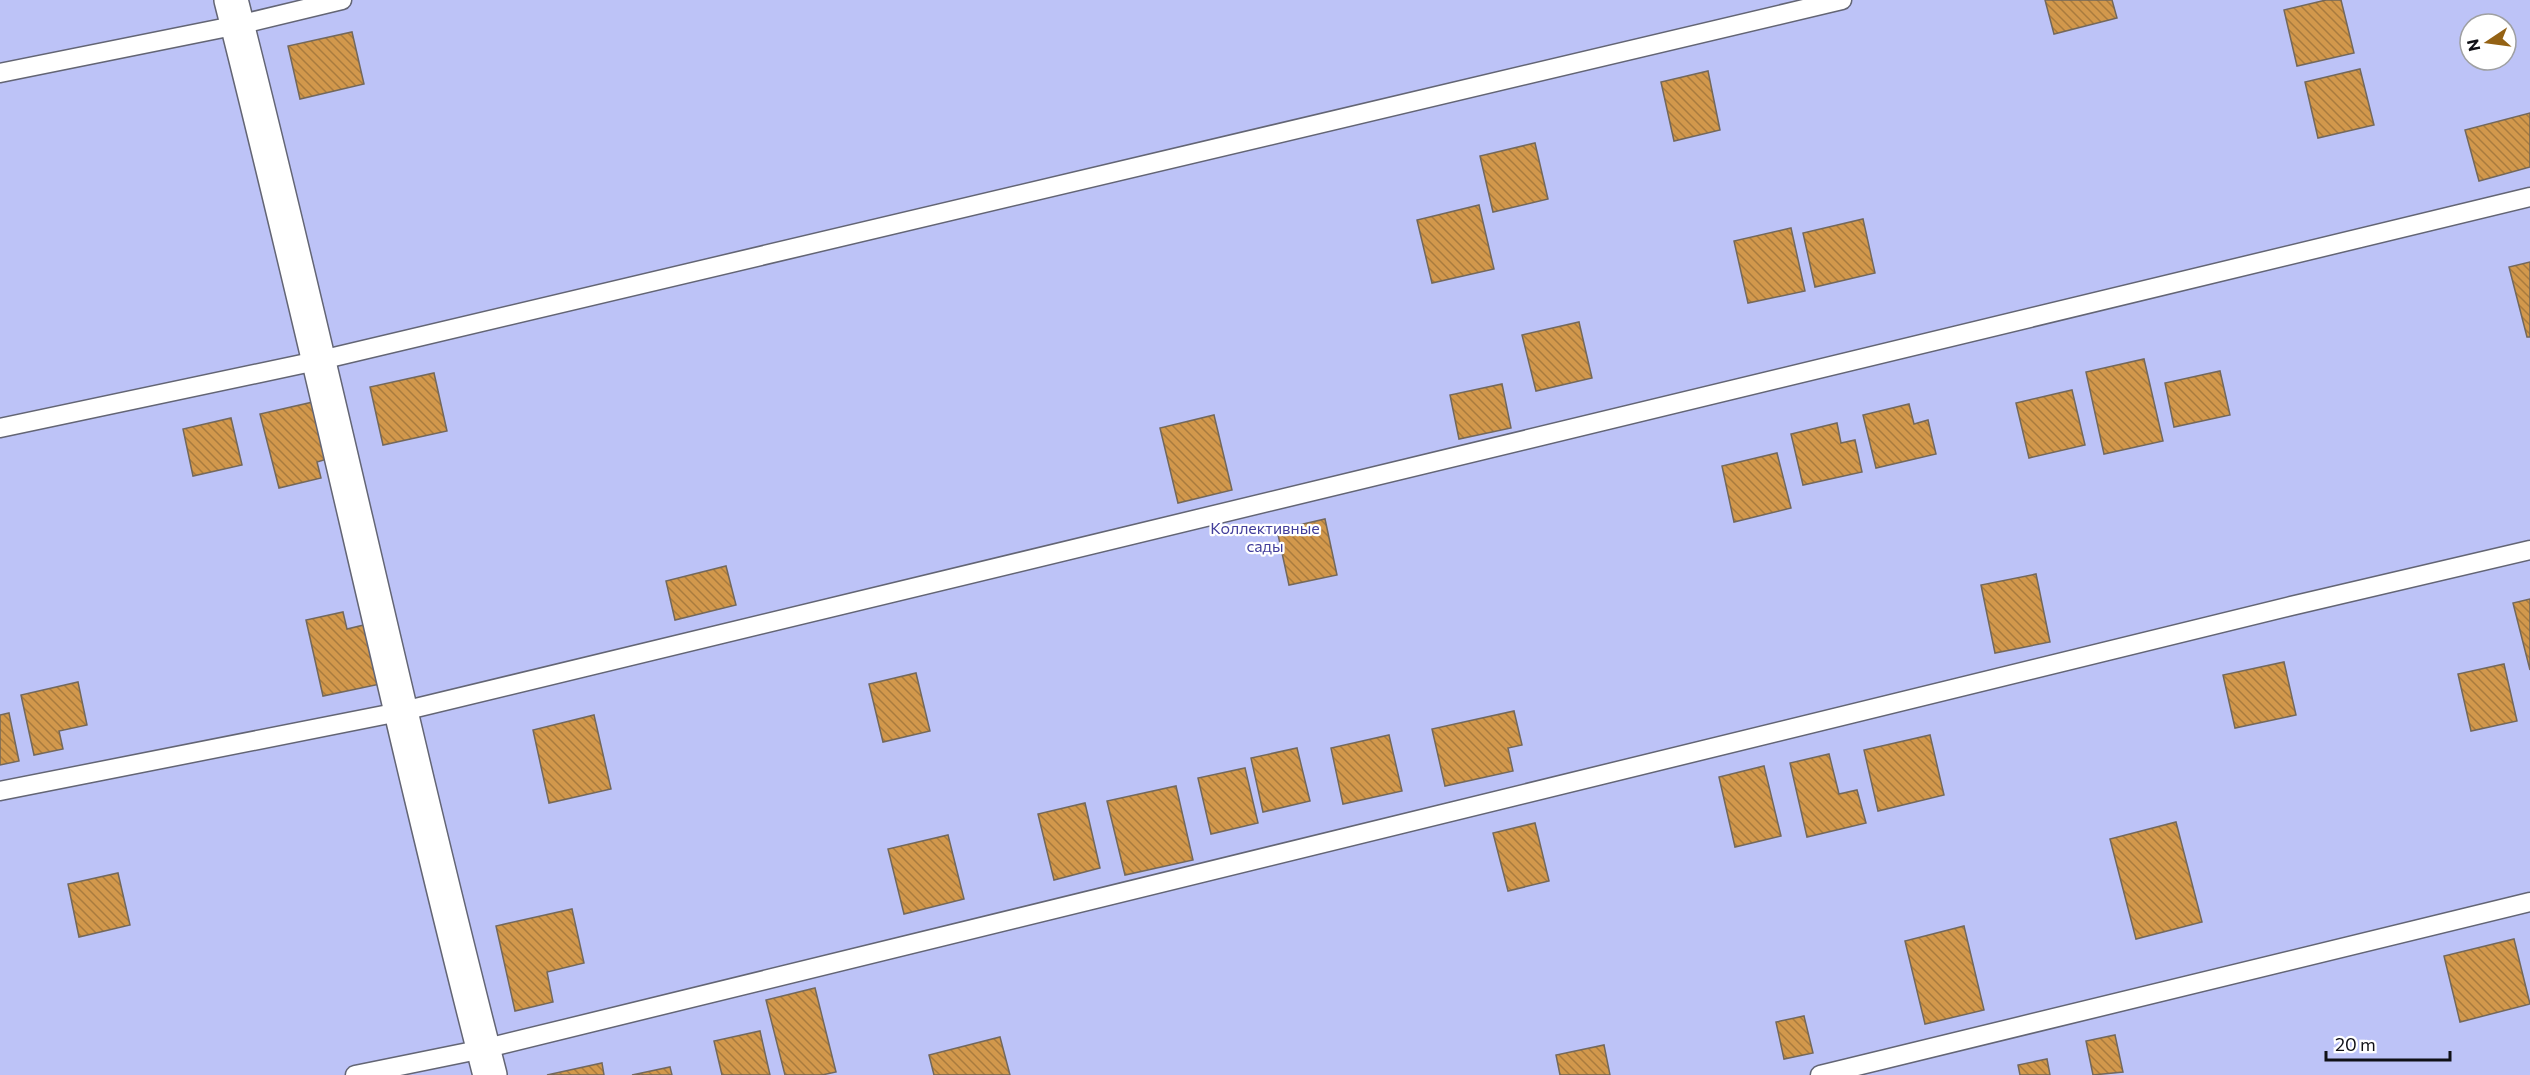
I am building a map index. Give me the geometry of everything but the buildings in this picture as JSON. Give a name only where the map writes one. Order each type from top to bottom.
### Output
[{"type":"street","points":[[234,12],[321,360],[399,712],[487,1062]]},
{"type":"lane","points":[[0,73],[234,12],[342,0]]},
{"type":"lane","points":[[0,428],[321,360],[1842,0]]},
{"type":"lane","points":[[0,790],[399,712],[2530,198]]},
{"type":"lane","points":[[355,1075],[487,1062],[2256,614],[2530,550]]},
{"type":"lane","points":[[1820,1075],[2530,902]]},
{"type":"green space","name":"Коллективные сады","points":[[0,0],[2530,0],[2530,1075],[0,1075]]}]
